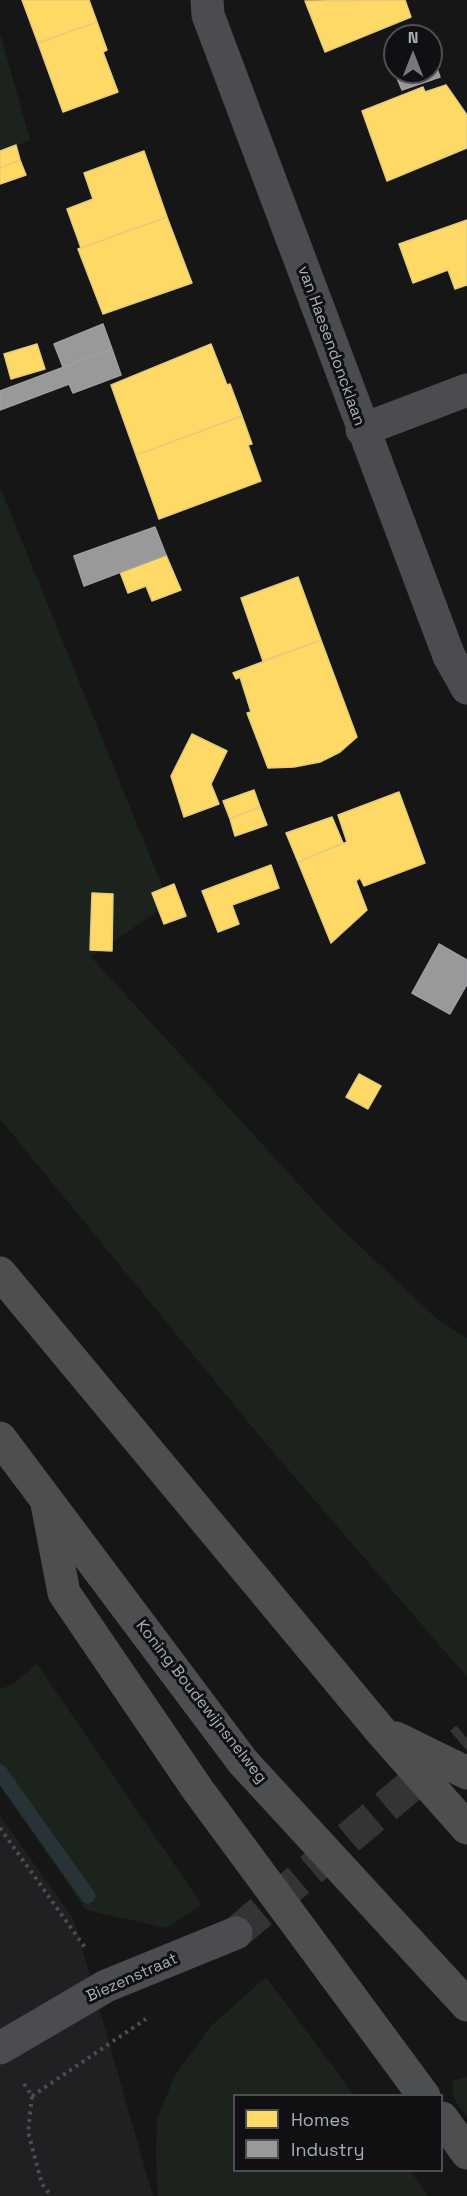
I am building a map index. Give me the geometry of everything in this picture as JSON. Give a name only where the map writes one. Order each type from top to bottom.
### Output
[{"type":"highway","points":[[0,1273],[380,1730],[467,1828]]},
{"type":"highway","name":"Koning Boudewijnsnelweg","points":[[0,1438],[243,1762],[467,2005]]},
{"type":"highway","points":[[46,1497],[64,1593],[198,1790],[423,2094]]},
{"type":"highway","points":[[380,1730],[467,1773]]},
{"type":"highway","points":[[443,2121],[467,2153]]},
{"type":"street","name":"van Haesendoncklaan","points":[[207,0],[208,15],[362,429],[448,656],[467,688]]},
{"type":"street","points":[[362,429],[467,390]]},
{"type":"street","name":"Biezenstraat","points":[[0,2048],[106,1986],[236,1933]]},
{"type":"path","points":[[0,1828],[90,1956],[106,1986]]},
{"type":"path","points":[[51,2196],[42,2184],[28,2132],[32,2096],[148,2018]]},
{"type":"shaded area","points":[[0,33],[30,140],[0,152]]},
{"type":"shaded area","points":[[0,487],[169,903],[91,957],[327,1215],[436,1318],[467,1338],[467,1677],[267,1445],[0,1119]]},
{"type":"shaded area","points":[[37,1664],[202,1905],[166,1928],[86,1910],[0,1786],[0,1689],[12,1685]]},
{"type":"shaded area","points":[[0,1816],[74,1920],[153,2196],[0,2196]]},
{"type":"shaded area","points":[[266,1977],[353,2094],[233,2094],[233,2172],[411,2172],[429,2196],[158,2196],[157,2120],[174,2077],[211,2026]]},
{"type":"shaded area","points":[[467,2077],[467,2117],[453,2097],[453,2081]]},
{"type":"building: Homes","points":[[22,0],[89,0],[97,22],[38,43]]},
{"type":"building: Homes","points":[[405,0],[411,17],[394,24],[383,24],[383,28],[325,52],[305,1]]},
{"type":"building: Homes","points":[[97,22],[107,50],[103,52],[118,92],[63,112],[38,43]]},
{"type":"building: Homes","points":[[446,85],[467,115],[467,148],[387,181],[362,111],[423,87],[425,92]]},
{"type":"building: Homes","points":[[16,145],[20,160],[0,168],[0,151]]},
{"type":"building: Homes","points":[[144,151],[167,217],[81,248],[67,209],[93,199],[84,173]]},
{"type":"building: Homes","points":[[20,160],[26,175],[0,184],[0,168]]},
{"type":"building: Homes","points":[[167,217],[192,283],[103,314],[78,249]]},
{"type":"building: Homes","points":[[467,220],[467,285],[455,289],[448,270],[413,283],[399,244]]},
{"type":"building: Homes","points":[[37,344],[45,369],[11,379],[4,354]]},
{"type":"building: Homes","points":[[211,344],[242,416],[136,455],[111,385]]},
{"type":"building: Homes","points":[[242,416],[252,444],[248,445],[261,481],[159,519],[136,455]]},
{"type":"building: Homes","points":[[166,555],[181,590],[152,601],[146,586],[128,593],[120,572]]},
{"type":"building: Homes","points":[[298,577],[321,640],[263,661],[241,598]]},
{"type":"building: Homes","points":[[321,640],[357,737],[340,752],[320,762],[294,767],[268,768],[247,713],[251,712],[240,677],[236,679],[233,673]]},
{"type":"building: Homes","points":[[192,734],[227,751],[211,784],[219,804],[184,817],[171,776]]},
{"type":"building: Homes","points":[[254,790],[260,807],[230,819],[223,801]]},
{"type":"building: Homes","points":[[399,792],[425,863],[364,886],[360,878],[356,881],[367,910],[331,943],[298,862],[347,842],[338,815]]},
{"type":"building: Homes","points":[[260,807],[267,825],[235,836],[230,819]]},
{"type":"building: Homes","points":[[332,817],[343,843],[298,862],[286,833]]},
{"type":"building: Homes","points":[[271,865],[279,888],[232,905],[239,924],[218,932],[202,891]]},
{"type":"building: Homes","points":[[174,884],[186,916],[164,924],[152,893]]},
{"type":"building: Homes","points":[[92,893],[113,894],[112,951],[90,950]]},
{"type":"building: Homes","points":[[359,1074],[381,1086],[368,1109],[346,1097]]},
{"type":"building: Industry","points":[[400,84],[420,84],[402,90]]},
{"type":"building: Industry","points":[[103,324],[112,349],[63,367],[54,344]]},
{"type":"building: Industry","points":[[112,349],[121,375],[73,393],[69,384],[0,410],[0,391]]},
{"type":"building: Industry","points":[[155,527],[166,555],[84,586],[74,556]]},
{"type":"building: Industry","points":[[439,944],[467,960],[467,984],[450,1014],[412,993]]},
{"type":"waterway","points":[[0,1772],[88,1896]]},
{"type":"tunnel","points":[[236,1933],[467,1738]]}]
